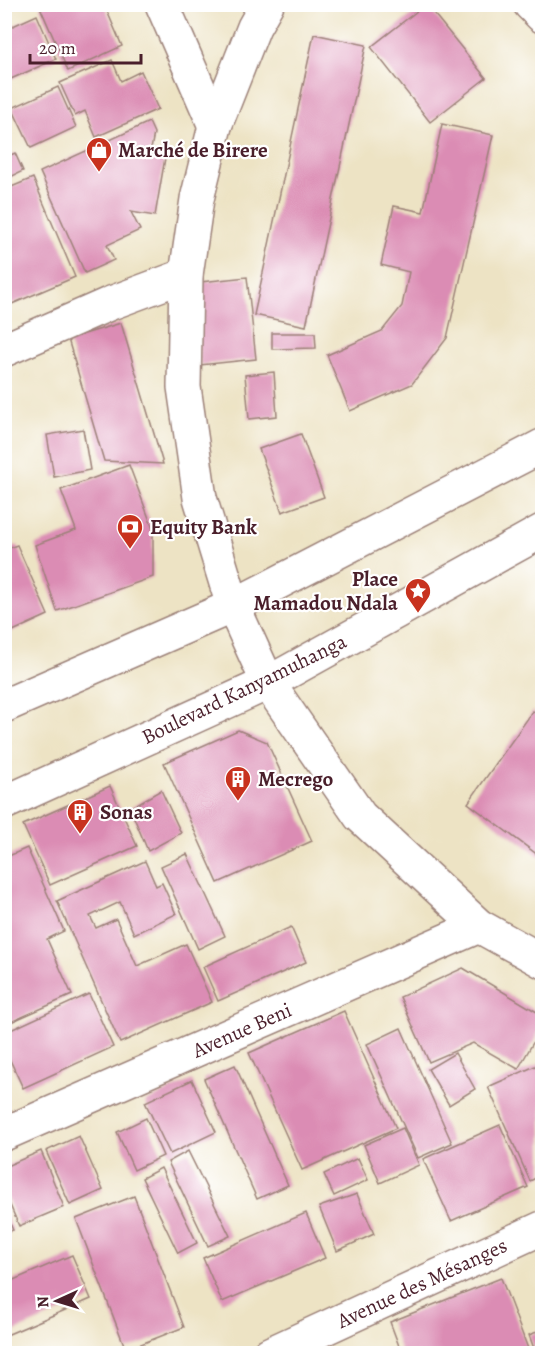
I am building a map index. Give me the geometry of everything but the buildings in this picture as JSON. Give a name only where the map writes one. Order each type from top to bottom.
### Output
[{"type":"street","points":[[162,4],[215,126]]},
{"type":"street","points":[[267,4],[254,27],[215,126],[197,199],[186,275],[185,398],[200,498],[232,606],[268,682],[360,816],[479,926],[543,961]]},
{"type":"street","points":[[530,4],[543,16]]},
{"type":"street","points":[[4,350],[111,303],[186,275]]},
{"type":"street","points":[[4,706],[232,606],[543,446]]},
{"type":"street","name":"Boulevard Kanyamuhanga","points":[[4,803],[268,682],[543,531]]},
{"type":"street","name":"Avenue Beni","points":[[4,1134],[479,926]]},
{"type":"street","name":"Avenue des Mésanges","points":[[269,1353],[543,1228]]},
{"type":"place","name":"Marché de Birere","points":[[99,173]]},
{"type":"place","name":"Equity Bank","points":[[130,550]]},
{"type":"place","name":"Place Mamadou Ndala","points":[[418,614]]},
{"type":"place","name":"Mecrego","points":[[238,802]]},
{"type":"place","name":"Sonas","points":[[80,835]]}]
